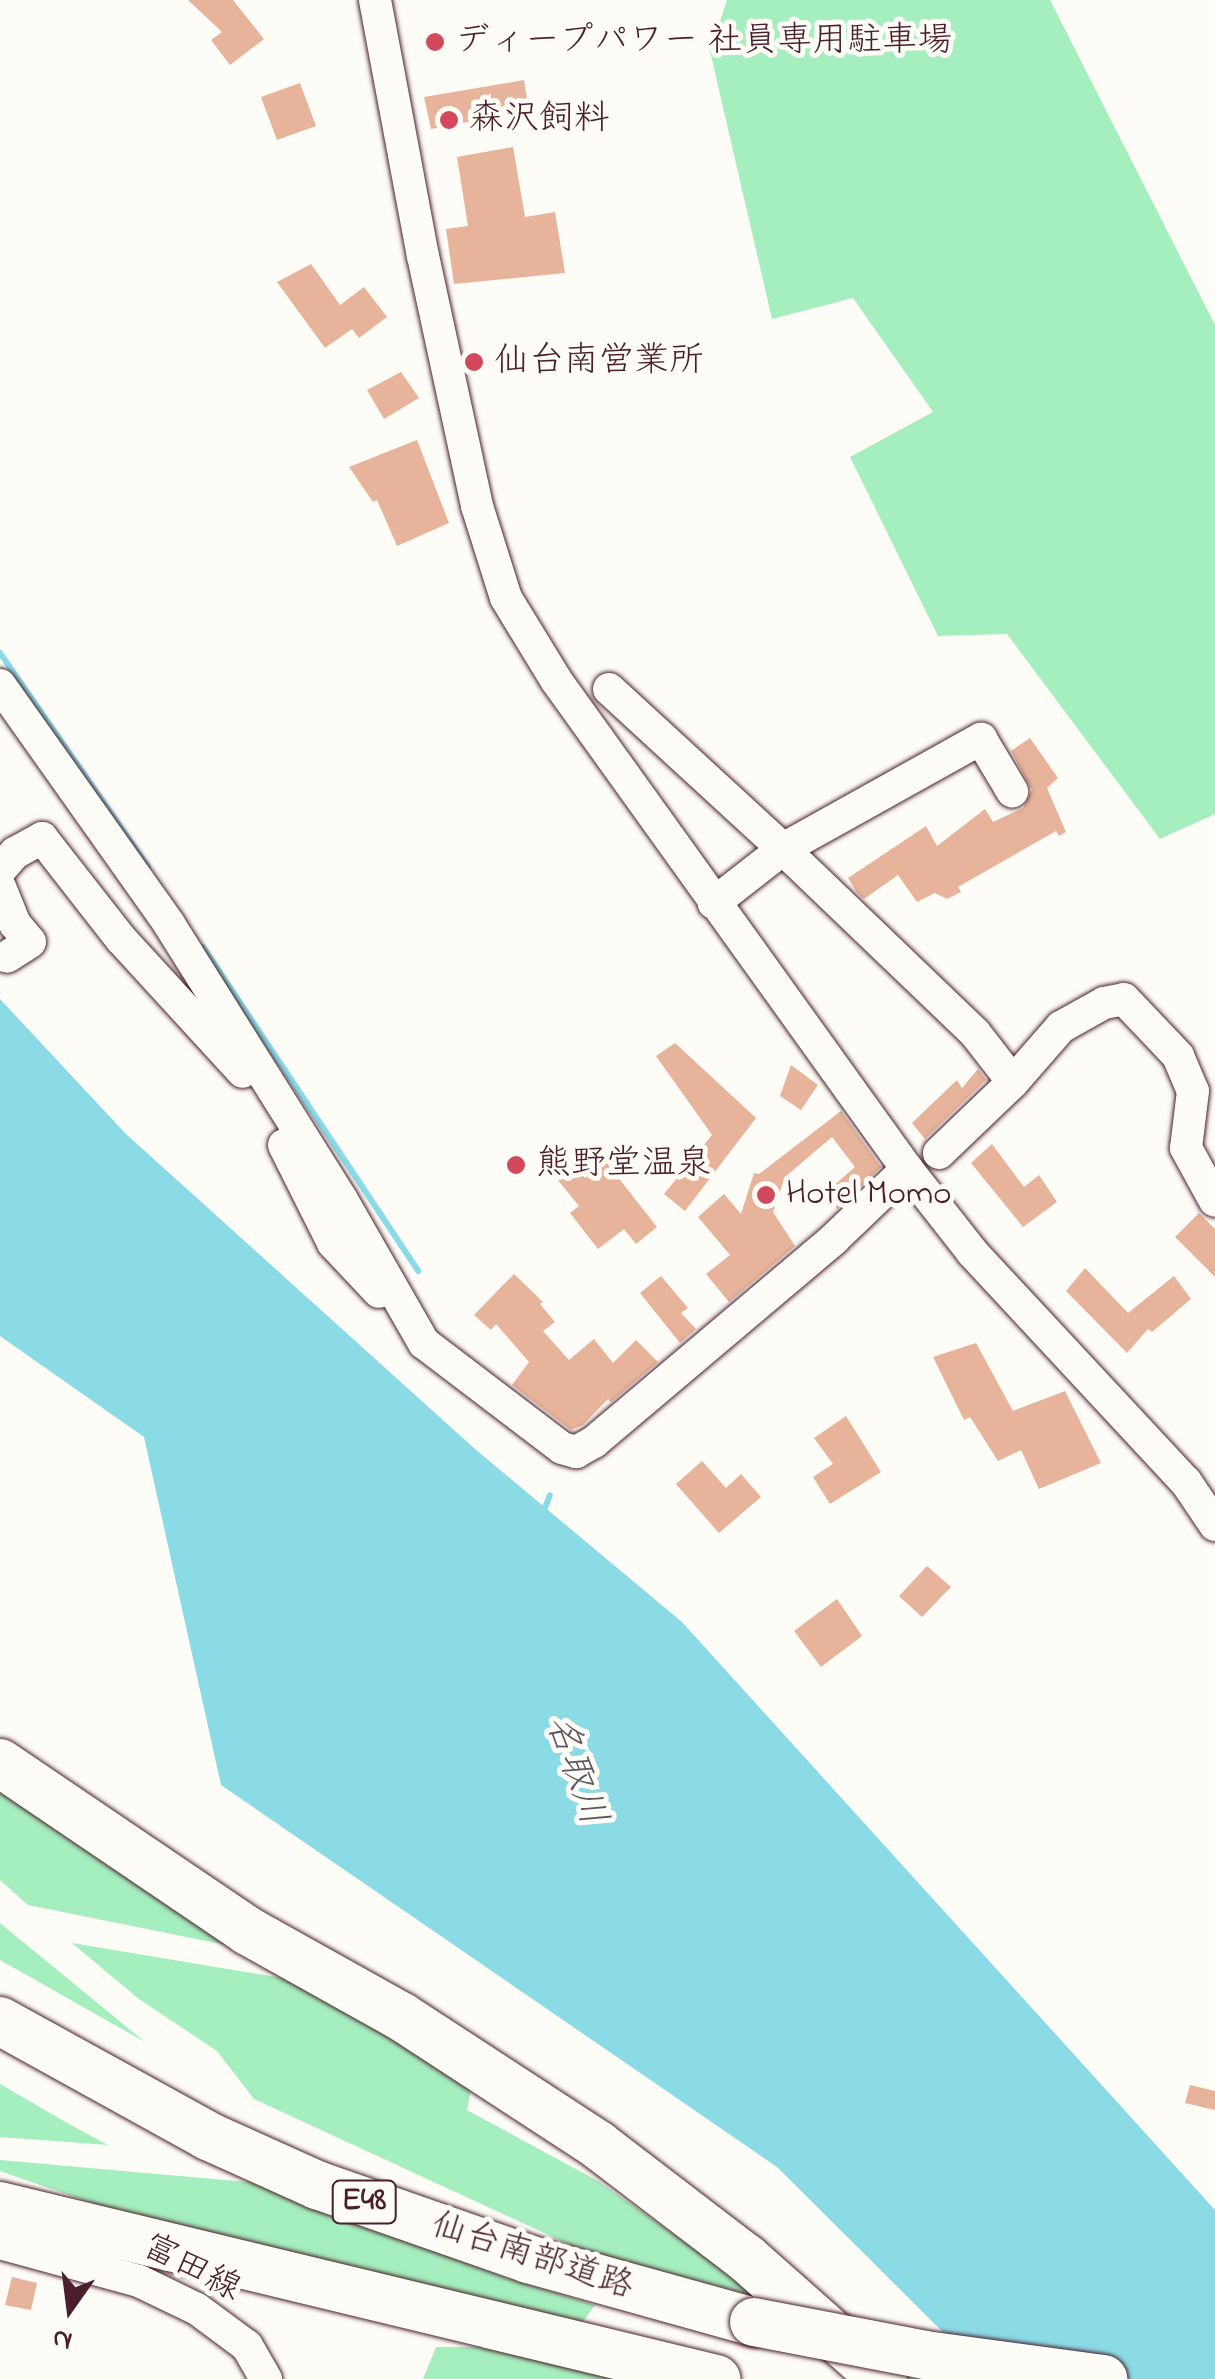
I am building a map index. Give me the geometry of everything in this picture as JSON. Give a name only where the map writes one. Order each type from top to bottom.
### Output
[{"type":"highway","points":[[0,1762],[248,1931],[402,2017],[598,2144],[746,2258],[883,2379]]},
{"type":"highway","name":"仙台南部道路","points":[[0,2021],[208,2136],[317,2185],[528,2258],[754,2322],[926,2355],[1103,2379]]},
{"type":"highway","points":[[0,2206],[716,2379]]},
{"type":"street","points":[[376,0],[422,256],[468,467],[506,598],[556,680],[907,1169],[972,1252],[1186,1482],[1215,1525]]},
{"type":"street","points":[[0,685],[169,924],[342,1200],[424,1344],[562,1448],[576,1452],[834,1239],[907,1169]]},
{"type":"street","points":[[609,690],[975,1033],[1013,1082]]},
{"type":"street","points":[[714,903],[783,850],[981,739],[1012,792]]},
{"type":"street","points":[[0,870],[15,853],[42,838],[121,939],[240,1067],[334,1243],[419,1335]]},
{"type":"street","points":[[0,886],[16,924],[30,942],[7,957]]},
{"type":"street","points":[[939,1154],[1013,1082],[1061,1027],[1104,1003],[1124,999],[1178,1056],[1194,1092],[1186,1148],[1215,1201]]},
{"type":"street","name":"富田線","points":[[0,2242],[138,2282],[198,2309],[247,2346],[266,2379]]},
{"type":"green space","points":[[727,0],[1050,0],[1215,325],[1215,814],[1160,839],[1007,634],[938,636],[850,457],[933,412],[853,298],[772,319],[710,51]]},
{"type":"green space","points":[[0,1778],[246,1949],[28,1905],[0,1880]]},
{"type":"green space","points":[[0,1923],[145,2042],[0,1960]]},
{"type":"green space","points":[[72,1943],[312,1983],[472,2084],[467,2110],[598,2181],[766,2299],[579,2249],[254,2099],[217,2051],[139,1999]]},
{"type":"green space","points":[[0,2084],[69,2124],[108,2145],[0,2137]]},
{"type":"green space","points":[[0,2160],[269,2184],[506,2278],[595,2305],[582,2323],[126,2215],[0,2171]]},
{"type":"green space","points":[[436,2347],[504,2347],[623,2379],[423,2379]]},
{"type":"water","name":"名取川","points":[[0,999],[126,1134],[475,1449],[682,1622],[1215,2210],[1215,2379],[990,2379],[777,2167],[221,1785],[144,1437],[0,1336]]},
{"type":"building","points":[[188,0],[233,0],[264,39],[230,65],[211,40],[222,32]]},
{"type":"building","points":[[524,80],[529,110],[431,129],[424,97]]},
{"type":"building","points":[[300,83],[316,126],[277,140],[261,97]]},
{"type":"building","points":[[513,147],[525,217],[555,212],[565,273],[454,284],[446,229],[468,226],[457,157]]},
{"type":"building","points":[[311,264],[340,305],[364,287],[387,317],[359,338],[352,329],[325,348],[277,282]]},
{"type":"building","points":[[401,372],[419,398],[384,419],[367,390]]},
{"type":"building","points":[[417,440],[449,523],[397,546],[377,500],[373,502],[349,467]]},
{"type":"building","points":[[1030,738],[1058,778],[1047,788],[1066,832],[1059,836],[1056,831],[958,887],[961,892],[947,899],[935,893],[917,902],[898,875],[864,899],[857,893],[848,878],[926,826],[937,846],[985,809],[993,822],[1023,808],[1032,790],[1011,751]]},
{"type":"building","points":[[675,1043],[756,1118],[685,1211],[664,1194],[712,1135],[656,1056]]},
{"type":"building","points":[[791,1065],[818,1085],[801,1110],[780,1096]]},
{"type":"building","points":[[978,1069],[986,1080],[925,1139],[912,1123],[957,1080],[962,1088]]},
{"type":"building","points":[[841,1111],[881,1167],[837,1209],[824,1194],[855,1167],[832,1137],[785,1177],[773,1212],[795,1246],[729,1302],[706,1274],[730,1255],[698,1217],[724,1194],[741,1214],[754,1173],[759,1174]]},
{"type":"building","points":[[992,1144],[1024,1187],[1039,1175],[1057,1202],[1023,1227],[971,1163]]},
{"type":"building","points":[[606,1162],[657,1227],[636,1244],[624,1229],[598,1249],[570,1213],[579,1206],[557,1179],[575,1165],[585,1178]]},
{"type":"building","points":[[1199,1213],[1215,1229],[1215,1277],[1175,1237]]},
{"type":"building","points":[[1085,1268],[1128,1313],[1174,1276],[1191,1299],[1152,1332],[1148,1329],[1127,1353],[1066,1291]]},
{"type":"building","points":[[514,1274],[543,1302],[540,1304],[555,1322],[543,1331],[569,1360],[594,1339],[613,1363],[636,1340],[658,1362],[611,1402],[608,1399],[583,1425],[571,1430],[512,1385],[529,1362],[496,1324],[491,1330],[474,1315]]},
{"type":"building","points":[[661,1276],[688,1308],[681,1313],[696,1329],[680,1343],[640,1293]]},
{"type":"building","points":[[976,1343],[1013,1411],[1065,1391],[1101,1463],[1039,1489],[1021,1450],[998,1461],[970,1417],[964,1420],[933,1357]]},
{"type":"building","points":[[846,1416],[881,1472],[830,1504],[813,1477],[833,1464],[814,1438]]},
{"type":"building","points":[[702,1461],[726,1488],[741,1474],[761,1497],[719,1533],[676,1484]]},
{"type":"building","points":[[927,1566],[951,1587],[922,1617],[899,1596]]},
{"type":"building","points":[[837,1599],[862,1636],[821,1667],[794,1631]]},
{"type":"building","points":[[1190,2085],[1215,2091],[1215,2110],[1185,2103]]},
{"type":"building","points":[[12,2277],[37,2283],[31,2310],[5,2305]]},
{"type":"waterway","points":[[0,653],[148,867]]},
{"type":"waterway","points":[[203,947],[418,1271]]},
{"type":"waterway","points":[[543,1513],[550,1495]]},
{"type":"place","name":"ディープパワー 社員専用駐車場","points":[[435,42]]},
{"type":"place","name":"森沢飼料","points":[[449,120]]},
{"type":"place","name":"仙台南営業所","points":[[474,362]]},
{"type":"place","name":"熊野堂温泉","points":[[516,1165]]},
{"type":"place","name":"Hotel Momo","points":[[766,1195]]}]
